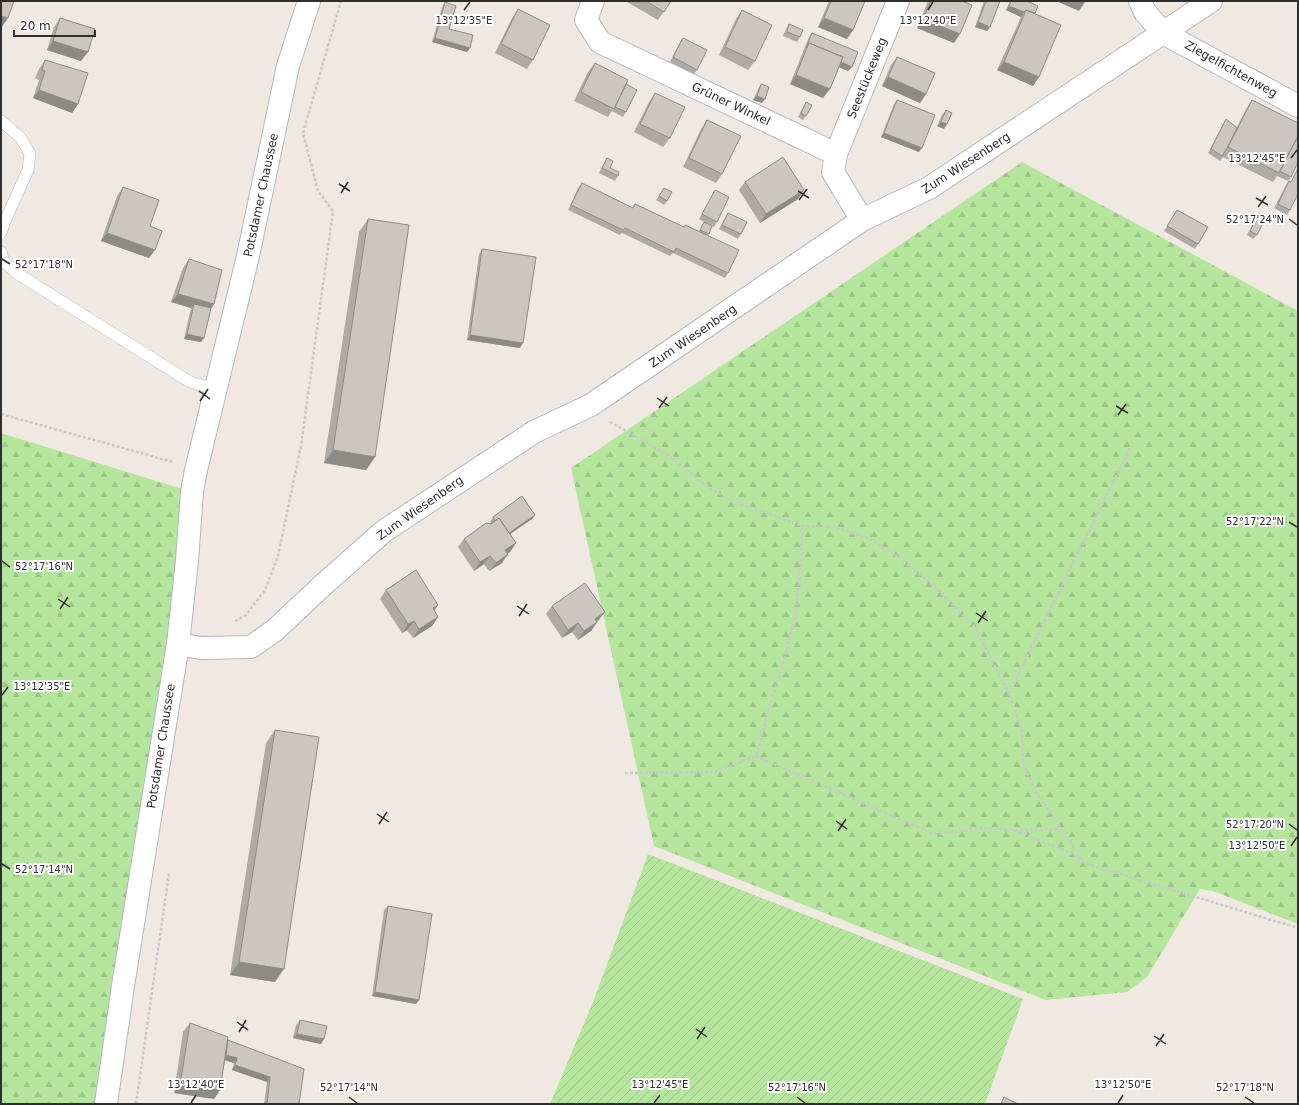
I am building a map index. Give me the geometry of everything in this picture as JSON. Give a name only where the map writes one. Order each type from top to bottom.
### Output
[{"type":"street","name":"Potsdamer Chaussee","points":[[106,1104],[125,970],[178,644],[187,561],[192,492],[196,470],[248,256],[288,66],[309,1]]},
{"type":"street","name":"Grüner Winkel","points":[[593,1],[586,20],[600,42],[836,154]]},
{"type":"street","name":"Seestückeweg","points":[[836,154],[898,1]]},
{"type":"street","name":"Ziegelfichtenweg","points":[[1140,1],[1145,12],[1164,33],[1298,106]]},
{"type":"street","name":"Zum Wiesenberg","points":[[178,644],[201,648],[251,647],[275,630],[322,585],[384,531],[534,432],[591,405],[862,220],[929,188],[1211,1]]},
{"type":"street","points":[[836,154],[833,172],[862,220]]},
{"type":"lane","points":[[1,121],[21,138],[30,154],[28,170],[5,220],[1,233]]},
{"type":"lane","points":[[1,252],[4,262],[18,274],[190,382],[215,389]]},
{"type":"path","points":[[232,623],[246,616],[265,590],[278,556],[301,446],[333,211],[318,191],[303,133],[341,1]]},
{"type":"path","points":[[591,405],[611,423],[668,455],[700,482],[730,501],[802,526],[835,528],[868,538],[903,560],[938,590],[974,626],[1009,693],[1022,731],[1023,764],[1036,792],[1084,863]]},
{"type":"path","points":[[1,414],[177,463],[196,470]]},
{"type":"path","points":[[1009,693],[1131,446]]},
{"type":"path","points":[[756,756],[795,618],[801,566],[802,526]]},
{"type":"path","points":[[625,773],[716,772],[756,756],[931,833],[938,834],[982,828],[1013,830],[1062,829]]},
{"type":"path","points":[[1013,830],[1069,852],[1084,863],[1298,928]]},
{"type":"path","points":[[136,1104],[170,867]]},
{"type":"green space","points":[[1022,162],[1298,311],[1298,924],[1213,891],[1200,889],[1147,977],[1127,992],[1046,1000],[654,846],[571,468]]},
{"type":"green space","points":[[1,433],[192,492],[106,1104],[1,1104]]},
{"type":"green space","points":[[648,854],[1023,999],[985,1104],[550,1104],[593,1002]]},
{"type":"building","points":[[1,1],[14,1],[8,18],[1,16]]},
{"type":"building","points":[[646,1],[671,1],[664,12]]},
{"type":"building","points":[[831,1],[865,1],[853,30],[824,18]]},
{"type":"building","points":[[931,1],[962,1],[972,5],[960,34],[923,19]]},
{"type":"building","points":[[986,1],[1000,1],[990,27],[978,22]]},
{"type":"building","points":[[1011,1],[1027,1],[1038,6],[1035,13],[1026,10],[1024,12],[1009,6]]},
{"type":"building","points":[[445,2],[456,6],[449,29],[473,35],[470,48],[435,38]]},
{"type":"building","points":[[518,9],[550,25],[533,60],[501,44]]},
{"type":"building","points":[[742,10],[772,25],[755,61],[725,47]]},
{"type":"building","points":[[1026,10],[1061,25],[1039,77],[1004,62]]},
{"type":"building","points":[[60,18],[95,29],[88,52],[53,41]]},
{"type":"building","points":[[789,24],[803,30],[800,37],[787,32]]},
{"type":"building","points":[[812,33],[858,52],[852,67],[841,62],[843,57],[809,43],[806,48]]},
{"type":"building","points":[[683,38],[707,50],[697,70],[673,57]]},
{"type":"building","points":[[809,43],[843,57],[830,89],[796,75]]},
{"type":"building","points":[[897,57],[935,73],[926,94],[888,77]]},
{"type":"building","points":[[45,60],[88,73],[78,104],[39,90],[45,71],[42,70]]},
{"type":"building","points":[[595,63],[628,80],[614,109],[581,92]]},
{"type":"building","points":[[626,84],[637,90],[626,112],[615,107]]},
{"type":"building","points":[[761,84],[769,87],[765,99],[757,96]]},
{"type":"building","points":[[655,93],[685,107],[670,138],[640,124]]},
{"type":"building","points":[[897,100],[935,115],[922,148],[884,133]]},
{"type":"building","points":[[1252,100],[1298,123],[1298,136],[1279,173],[1228,147]]},
{"type":"building","points":[[806,102],[812,105],[806,116],[801,113]]},
{"type":"building","points":[[946,110],[952,113],[947,124],[941,122]]},
{"type":"building","points":[[1226,119],[1237,128],[1222,156],[1211,149]]},
{"type":"building","points":[[707,120],[741,136],[722,174],[689,158]]},
{"type":"building","points":[[1298,136],[1298,162],[1291,177],[1280,171]]},
{"type":"building","points":[[783,157],[804,190],[766,214],[745,182]]},
{"type":"building","points":[[607,158],[613,161],[610,168],[619,172],[618,176],[602,168]]},
{"type":"building","points":[[1298,169],[1298,194],[1290,210],[1278,204],[1289,181],[1291,182]]},
{"type":"building","points":[[582,183],[633,208],[635,204],[684,227],[685,225],[739,250],[728,273],[676,248],[674,252],[625,228],[623,230],[571,205]]},
{"type":"building","points":[[123,187],[159,200],[150,226],[162,231],[155,250],[107,233]]},
{"type":"building","points":[[664,188],[672,192],[667,201],[659,196]]},
{"type":"building","points":[[715,190],[729,197],[717,222],[702,214]]},
{"type":"building","points":[[1177,210],[1208,227],[1198,244],[1167,226]]},
{"type":"building","points":[[728,213],[747,222],[741,234],[722,225]]},
{"type":"building","points":[[1259,213],[1266,217],[1257,235],[1250,231]]},
{"type":"building","points":[[368,219],[409,225],[375,457],[333,450]]},
{"type":"building","points":[[704,222],[712,226],[709,234],[700,230]]},
{"type":"building","points":[[482,249],[536,257],[523,343],[470,335]]},
{"type":"building","points":[[189,259],[222,270],[214,304],[178,294]]},
{"type":"building","points":[[194,304],[211,308],[204,338],[187,334]]},
{"type":"building","points":[[522,496],[535,515],[509,533],[499,518],[495,521],[493,517]]},
{"type":"building","points":[[499,518],[516,543],[505,550],[508,554],[496,563],[490,556],[480,562],[464,539],[486,523],[491,524]]},
{"type":"building","points":[[416,570],[438,605],[433,608],[438,617],[419,629],[414,621],[408,624],[386,590]]},
{"type":"building","points":[[585,583],[605,612],[595,619],[597,622],[584,631],[578,623],[568,630],[552,606]]},
{"type":"building","points":[[275,730],[319,737],[284,969],[239,962]]},
{"type":"building","points":[[388,906],[432,914],[419,1000],[375,992]]},
{"type":"building","points":[[300,1020],[327,1026],[324,1039],[297,1034]]},
{"type":"building","points":[[190,1023],[228,1037],[220,1090],[180,1085]]},
{"type":"building","points":[[228,1040],[304,1069],[299,1104],[267,1104],[270,1077],[235,1065],[237,1058],[226,1055]]},
{"type":"building","points":[[1004,1097],[1018,1104],[1001,1104]]}]
